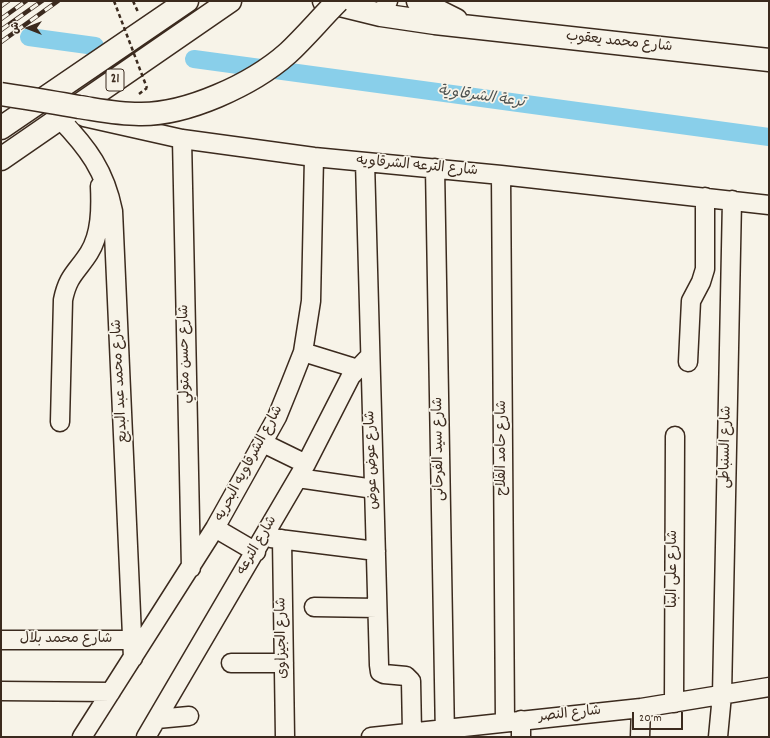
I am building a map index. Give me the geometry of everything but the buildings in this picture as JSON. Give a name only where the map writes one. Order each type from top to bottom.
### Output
[{"type":"main road","name":"21","points":[[1,128],[187,1]]},
{"type":"main road","name":"21","points":[[1,159],[64,117],[230,1]]},
{"type":"main road","name":"شارع محمد يعقوب","points":[[324,1],[384,8],[435,23],[769,60]]},
{"type":"main road","points":[[1,94],[117,113],[132,114],[163,112],[193,104],[229,91],[270,67],[288,53],[338,1]]},
{"type":"main road","name":"شارع محمد يعقوب","points":[[418,1],[470,26]]},
{"type":"street","name":"شارع الترعه الشرقاويه","points":[[64,117],[182,139],[314,157],[435,168],[769,205]]},
{"type":"street","name":"شارع محمد عبد البديع","points":[[64,117],[99,168],[105,181],[113,211],[133,658]]},
{"type":"street","name":"شارع حسن متولي","points":[[182,139],[191,568]]},
{"type":"street","name":"شارع الشرقاويه البحريه","points":[[82,737],[191,568],[215,528],[277,417],[303,352],[311,300],[314,157]]},
{"type":"street","name":"شارع عوض عوض","points":[[365,162],[380,672],[384,674],[406,676],[411,681],[412,732]]},
{"type":"street","points":[[60,422],[63,300],[68,282],[73,273],[89,253],[96,237],[100,199],[99,168]]},
{"type":"street","name":"شارع سيد الفرحانى","points":[[435,168],[445,733]]},
{"type":"street","name":"شارع حامد الفلاح","points":[[501,175],[516,726]]},
{"type":"street","points":[[688,362],[691,301],[701,282],[705,269],[705,197]]},
{"type":"street","name":"شارع السنباطى","points":[[718,737],[722,695],[732,200]]},
{"type":"street","points":[[303,352],[358,369]]},
{"type":"street","name":"شارع الترعه","points":[[146,737],[302,471],[350,376],[370,356]]},
{"type":"street","name":"شارع على البنا","points":[[674,703],[675,436]]},
{"type":"street","points":[[263,443],[302,471],[374,489]]},
{"type":"street","points":[[215,528],[260,544],[282,539],[376,551]]},
{"type":"street","name":"شارع الجيزاوى","points":[[282,539],[285,737]]},
{"type":"street","points":[[314,607],[377,608]]},
{"type":"street","name":"شارع محمد بلال","points":[[1,640],[132,640]]},
{"type":"street","points":[[231,663],[284,663]]},
{"type":"street","name":"شارع النصر","points":[[371,737],[393,736],[412,732],[445,733],[476,731],[516,726],[674,703],[769,687]]},
{"type":"street","points":[[1,690],[111,692]]},
{"type":"street","points":[[640,737],[641,708]]},
{"type":"street","points":[[156,719],[189,716]]},
{"type":"path","points":[[114,1],[147,88]]},
{"type":"waterway","name":"ترعة الشرقاوية","points":[[29,37],[95,46]]},
{"type":"waterway","name":"ترعة الشرقاوية","points":[[194,59],[769,137]]},
{"type":"railway","points":[[1,6],[8,1]]},
{"type":"railway","points":[[1,19],[26,1]]},
{"type":"railway","points":[[1,30],[42,1]]},
{"type":"railway","points":[[1,42],[58,1]]}]
